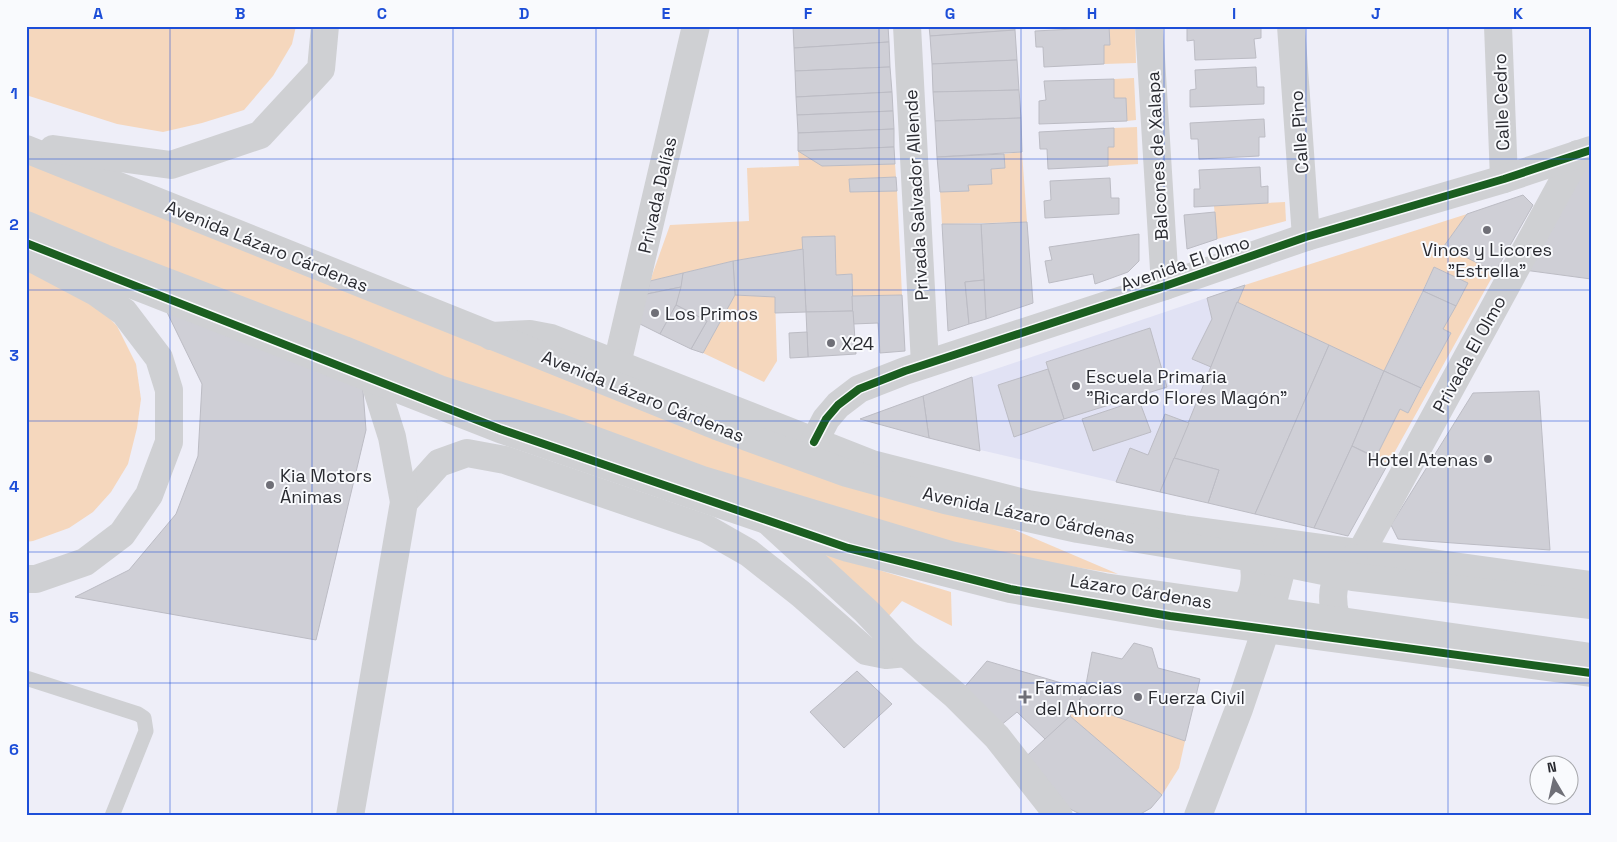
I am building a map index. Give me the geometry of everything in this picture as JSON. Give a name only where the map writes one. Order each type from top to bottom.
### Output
[{"type":"main road","points":[[26,147],[171,165],[260,135],[321,70],[325,26]]},
{"type":"main road","name":"Privada Dalías","points":[[617,364],[696,26]]},
{"type":"main road","name":"Privada Salvador Allende","points":[[908,26],[925,364]]},
{"type":"main road","name":"Balcones de Xalapa","points":[[1149,26],[1164,286]]},
{"type":"main road","name":"Calle Pino","points":[[1291,26],[1306,237]]},
{"type":"main road","name":"Calle Cedro","points":[[1498,26],[1504,179]]},
{"type":"main road","name":"Avenida Lázaro Cárdenas","points":[[26,147],[717,426],[846,473],[945,500],[1078,529],[1286,553]]},
{"type":"main road","name":"Avenida El Olmo","points":[[814,442],[826,419],[838,405],[859,389],[925,364],[1164,286],[1306,237],[1504,179],[1585,152]]},
{"type":"main road","name":"Privada El Olmo","points":[[1347,641],[1338,626],[1334,611],[1333,591],[1336,579],[1346,564],[1360,554],[1585,152]]},
{"type":"main road","name":"Lázaro Cárdenas","points":[[26,225],[104,258],[335,346],[439,389],[558,427],[702,480],[950,555],[1104,587],[1591,657]]},
{"type":"main road","points":[[26,243],[500,429],[848,548],[1010,589],[1170,616],[1591,673]]},
{"type":"main road","points":[[26,256],[96,292],[124,312],[159,358],[170,390],[169,442],[149,495],[122,534],[85,562],[36,580],[26,580]]},
{"type":"main road","points":[[491,336],[530,334],[551,338],[872,464],[1028,504],[1246,538],[1353,577],[1591,605]]},
{"type":"main road","points":[[350,816],[404,502],[392,437],[374,380]]},
{"type":"main road","points":[[404,502],[439,464],[467,453],[505,460],[707,529],[749,553],[801,594],[866,651],[886,655],[906,653]]},
{"type":"main road","points":[[768,521],[866,610],[906,653],[955,695],[996,737],[1059,816]]},
{"type":"main road","points":[[1225,623],[1248,601],[1254,583],[1254,565],[1246,538]]},
{"type":"main road","points":[[1286,553],[1360,554],[1591,585]]},
{"type":"main road","points":[[1198,816],[1239,709],[1266,629],[1286,553]]},
{"type":"lane","points":[[26,678],[138,714],[144,718],[146,731],[112,816]]},
{"type":"shaded area","points":[[26,26],[296,26],[292,44],[273,76],[244,110],[202,123],[163,132],[117,124],[26,95]]},
{"type":"shaded area","points":[[1109,26],[1135,26],[1136,63],[1104,64],[1104,45],[1110,44]]},
{"type":"shaded area","points":[[1134,78],[1136,120],[1127,121],[1126,98],[1114,98],[1114,79]]},
{"type":"shaded area","points":[[1137,127],[1138,164],[1108,166],[1108,147],[1114,128]]},
{"type":"shaded area","points":[[798,151],[823,166],[895,164],[896,177],[849,179],[850,192],[897,191],[902,295],[852,296],[852,274],[836,275],[835,236],[803,237],[803,249],[733,261],[650,281],[670,225],[749,221],[747,168],[799,166]]},
{"type":"shaded area","points":[[1022,152],[1027,222],[942,224],[940,192],[968,191],[968,185],[991,184],[991,169],[1005,168],[1004,154]]},
{"type":"shaded area","points":[[26,153],[804,440],[1118,574],[801,523],[26,213]]},
{"type":"shaded area","points":[[1285,202],[1286,221],[1217,239],[1214,206]]},
{"type":"shaded area","points":[[1467,214],[1444,246],[1495,272],[1388,464],[1376,457],[1400,409],[1408,413],[1451,333],[1443,329],[1468,283],[1434,267],[1384,371],[1237,302],[1245,285]]},
{"type":"shaded area","points":[[26,268],[85,293],[117,326],[136,364],[141,399],[137,428],[128,464],[111,492],[93,512],[69,528],[26,542]]},
{"type":"shaded area","name":"Escuela Primaria \"Ricardo Flores Magón\"","points":[[1245,285],[1160,492],[929,438],[923,396],[972,377]]},
{"type":"shaded area","points":[[735,295],[775,297],[777,361],[764,382],[703,353]]},
{"type":"shaded area","points":[[813,550],[951,592],[952,626],[902,601],[879,627]]},
{"type":"shaded area","points":[[1078,703],[1185,741],[1179,768],[1162,795],[1070,716]]},
{"type":"building","points":[[793,26],[888,26],[889,42],[794,48]]},
{"type":"building","points":[[929,26],[1015,26],[1015,30],[930,36]]},
{"type":"building","points":[[1093,26],[1109,26],[1110,45],[1104,45],[1104,64],[1044,67],[1043,47],[1036,47],[1035,31],[1094,28]]},
{"type":"building","points":[[1187,26],[1261,26],[1261,38],[1254,39],[1256,58],[1195,60],[1194,40],[1187,41]]},
{"type":"building","points":[[1015,30],[1017,60],[932,64],[930,36]]},
{"type":"building","points":[[889,42],[890,67],[795,71],[794,48]]},
{"type":"building","points":[[1017,60],[1019,90],[933,92],[932,64]]},
{"type":"building","points":[[890,67],[892,92],[796,97],[795,71]]},
{"type":"building","points":[[1256,67],[1257,87],[1264,87],[1264,104],[1190,107],[1190,90],[1196,89],[1195,70]]},
{"type":"building","points":[[1114,79],[1114,98],[1126,98],[1127,121],[1039,124],[1039,101],[1046,100],[1044,81]]},
{"type":"building","points":[[1019,90],[1021,118],[935,121],[933,92]]},
{"type":"building","points":[[892,92],[893,111],[797,115],[796,97]]},
{"type":"building","points":[[893,111],[894,129],[798,133],[797,115]]},
{"type":"building","points":[[1021,118],[1022,152],[937,157],[935,121]]},
{"type":"building","points":[[1264,119],[1265,137],[1259,137],[1259,156],[1199,159],[1198,139],[1191,139],[1190,123]]},
{"type":"building","points":[[1114,128],[1114,147],[1108,147],[1108,166],[1048,169],[1047,149],[1040,149],[1039,132]]},
{"type":"building","points":[[894,129],[894,147],[798,151],[798,133]]},
{"type":"building","points":[[894,147],[895,164],[822,166],[798,151]]},
{"type":"building","points":[[1004,154],[1005,168],[991,169],[992,184],[968,185],[969,191],[940,192],[937,157]]},
{"type":"building","points":[[1591,162],[1591,279],[1524,270],[1585,163]]},
{"type":"building","points":[[1260,167],[1261,187],[1268,186],[1268,203],[1194,207],[1194,189],[1200,189],[1199,170]]},
{"type":"building","points":[[896,177],[897,191],[850,192],[849,179]]},
{"type":"building","points":[[1110,178],[1111,198],[1119,198],[1119,214],[1045,218],[1044,201],[1051,200],[1050,181]]},
{"type":"building","name":"Vinos y Licores \"Estrella\"","points":[[1523,195],[1533,205],[1495,272],[1444,246],[1467,214]]},
{"type":"building","points":[[1215,212],[1217,239],[1187,249],[1184,215]]},
{"type":"building","points":[[1027,222],[1033,303],[986,319],[981,224]]},
{"type":"building","points":[[942,224],[981,224],[984,280],[965,282],[969,324],[948,331]]},
{"type":"building","points":[[1139,234],[1139,261],[1128,272],[1095,284],[1093,274],[1049,283],[1045,261],[1052,260],[1049,247]]},
{"type":"building","points":[[835,236],[836,275],[852,274],[853,311],[806,312],[802,237]]},
{"type":"building","points":[[803,249],[806,312],[775,313],[775,297],[735,295],[733,261]]},
{"type":"building","points":[[733,261],[735,295],[703,353],[691,349],[707,321],[676,305],[683,273]]},
{"type":"building","points":[[1434,267],[1468,283],[1456,306],[1423,291]]},
{"type":"building","points":[[683,273],[681,287],[647,294],[650,281]]},
{"type":"building","points":[[984,280],[986,319],[969,324],[965,282]]},
{"type":"building","points":[[1245,285],[1211,367],[1192,359],[1212,319],[1207,298]]},
{"type":"building","name":"Los Primos","points":[[681,287],[676,305],[660,334],[636,322],[647,294]]},
{"type":"building","points":[[1423,291],[1456,306],[1443,329],[1451,333],[1421,388],[1384,371]]},
{"type":"building","points":[[902,295],[905,351],[880,353],[878,323],[853,324],[852,296]]},
{"type":"building","name":"Kia Motors Ánimas","points":[[162,302],[362,378],[366,430],[316,640],[75,597],[129,570],[176,514],[198,456],[202,384]]},
{"type":"building","points":[[1237,302],[1329,345],[1255,514],[1208,503],[1219,470],[1174,458]]},
{"type":"building","points":[[676,305],[707,321],[691,349],[660,334]]},
{"type":"building","name":"X24","points":[[853,311],[856,354],[808,357],[806,312]]},
{"type":"building","points":[[1150,328],[1167,387],[1064,419],[1046,362]]},
{"type":"building","points":[[807,332],[808,357],[790,358],[789,333]]},
{"type":"building","points":[[1329,345],[1384,371],[1352,446],[1314,528],[1255,514]]},
{"type":"building","points":[[1048,369],[1064,419],[1014,437],[998,385]]},
{"type":"building","points":[[1384,371],[1421,388],[1408,413],[1400,409],[1376,457],[1352,446]]},
{"type":"building","points":[[972,377],[980,451],[929,438],[923,396]]},
{"type":"building","name":"Hotel Atenas","points":[[1539,391],[1550,550],[1398,539],[1391,525],[1473,393]]},
{"type":"building","points":[[923,396],[929,438],[860,419]]},
{"type":"building","points":[[1139,400],[1151,432],[1093,451],[1082,419]]},
{"type":"building","points":[[1165,414],[1189,423],[1160,492],[1116,482],[1130,448],[1148,455]]},
{"type":"building","points":[[1352,446],[1388,464],[1348,536],[1314,528]]},
{"type":"building","points":[[1174,458],[1219,470],[1208,503],[1160,492]]},
{"type":"building","name":"Fuerza Civil","points":[[1134,643],[1152,648],[1158,668],[1200,679],[1185,741],[1078,703],[1085,690],[1092,652],[1122,659]]},
{"type":"building","name":"Farmacias del Ahorro","points":[[987,661],[1085,690],[1070,716],[1046,740],[1017,712],[1000,726],[962,690]]},
{"type":"building","points":[[857,671],[892,704],[844,748],[810,712]]},
{"type":"building","points":[[1070,716],[1162,795],[1151,808],[1137,816],[1084,816],[1072,810],[1020,762]]},
{"type":"cycle path","points":[[814,442],[826,419],[838,405],[859,389],[905,371],[1165,286],[1306,237],[1504,179],[1591,150]]},
{"type":"cycle path","points":[[26,243],[500,429],[848,548],[1010,589],[1170,616],[1591,673]]},
{"type":"place","name":"Vinos y Licores \"Estrella\"","points":[[1487,230]]},
{"type":"place","name":"Los Primos","points":[[655,313]]},
{"type":"place","name":"X24","points":[[831,343]]},
{"type":"place","name":"Escuela Primaria \"Ricardo Flores Magón\"","points":[[1076,386]]},
{"type":"place","name":"Hotel Atenas","points":[[1488,459]]},
{"type":"place","name":"Kia Motors Ánimas","points":[[270,485]]},
{"type":"place","name":"Farmacias del Ahorro","points":[[1025,697]]},
{"type":"place","name":"Fuerza Civil","points":[[1138,697]]}]
